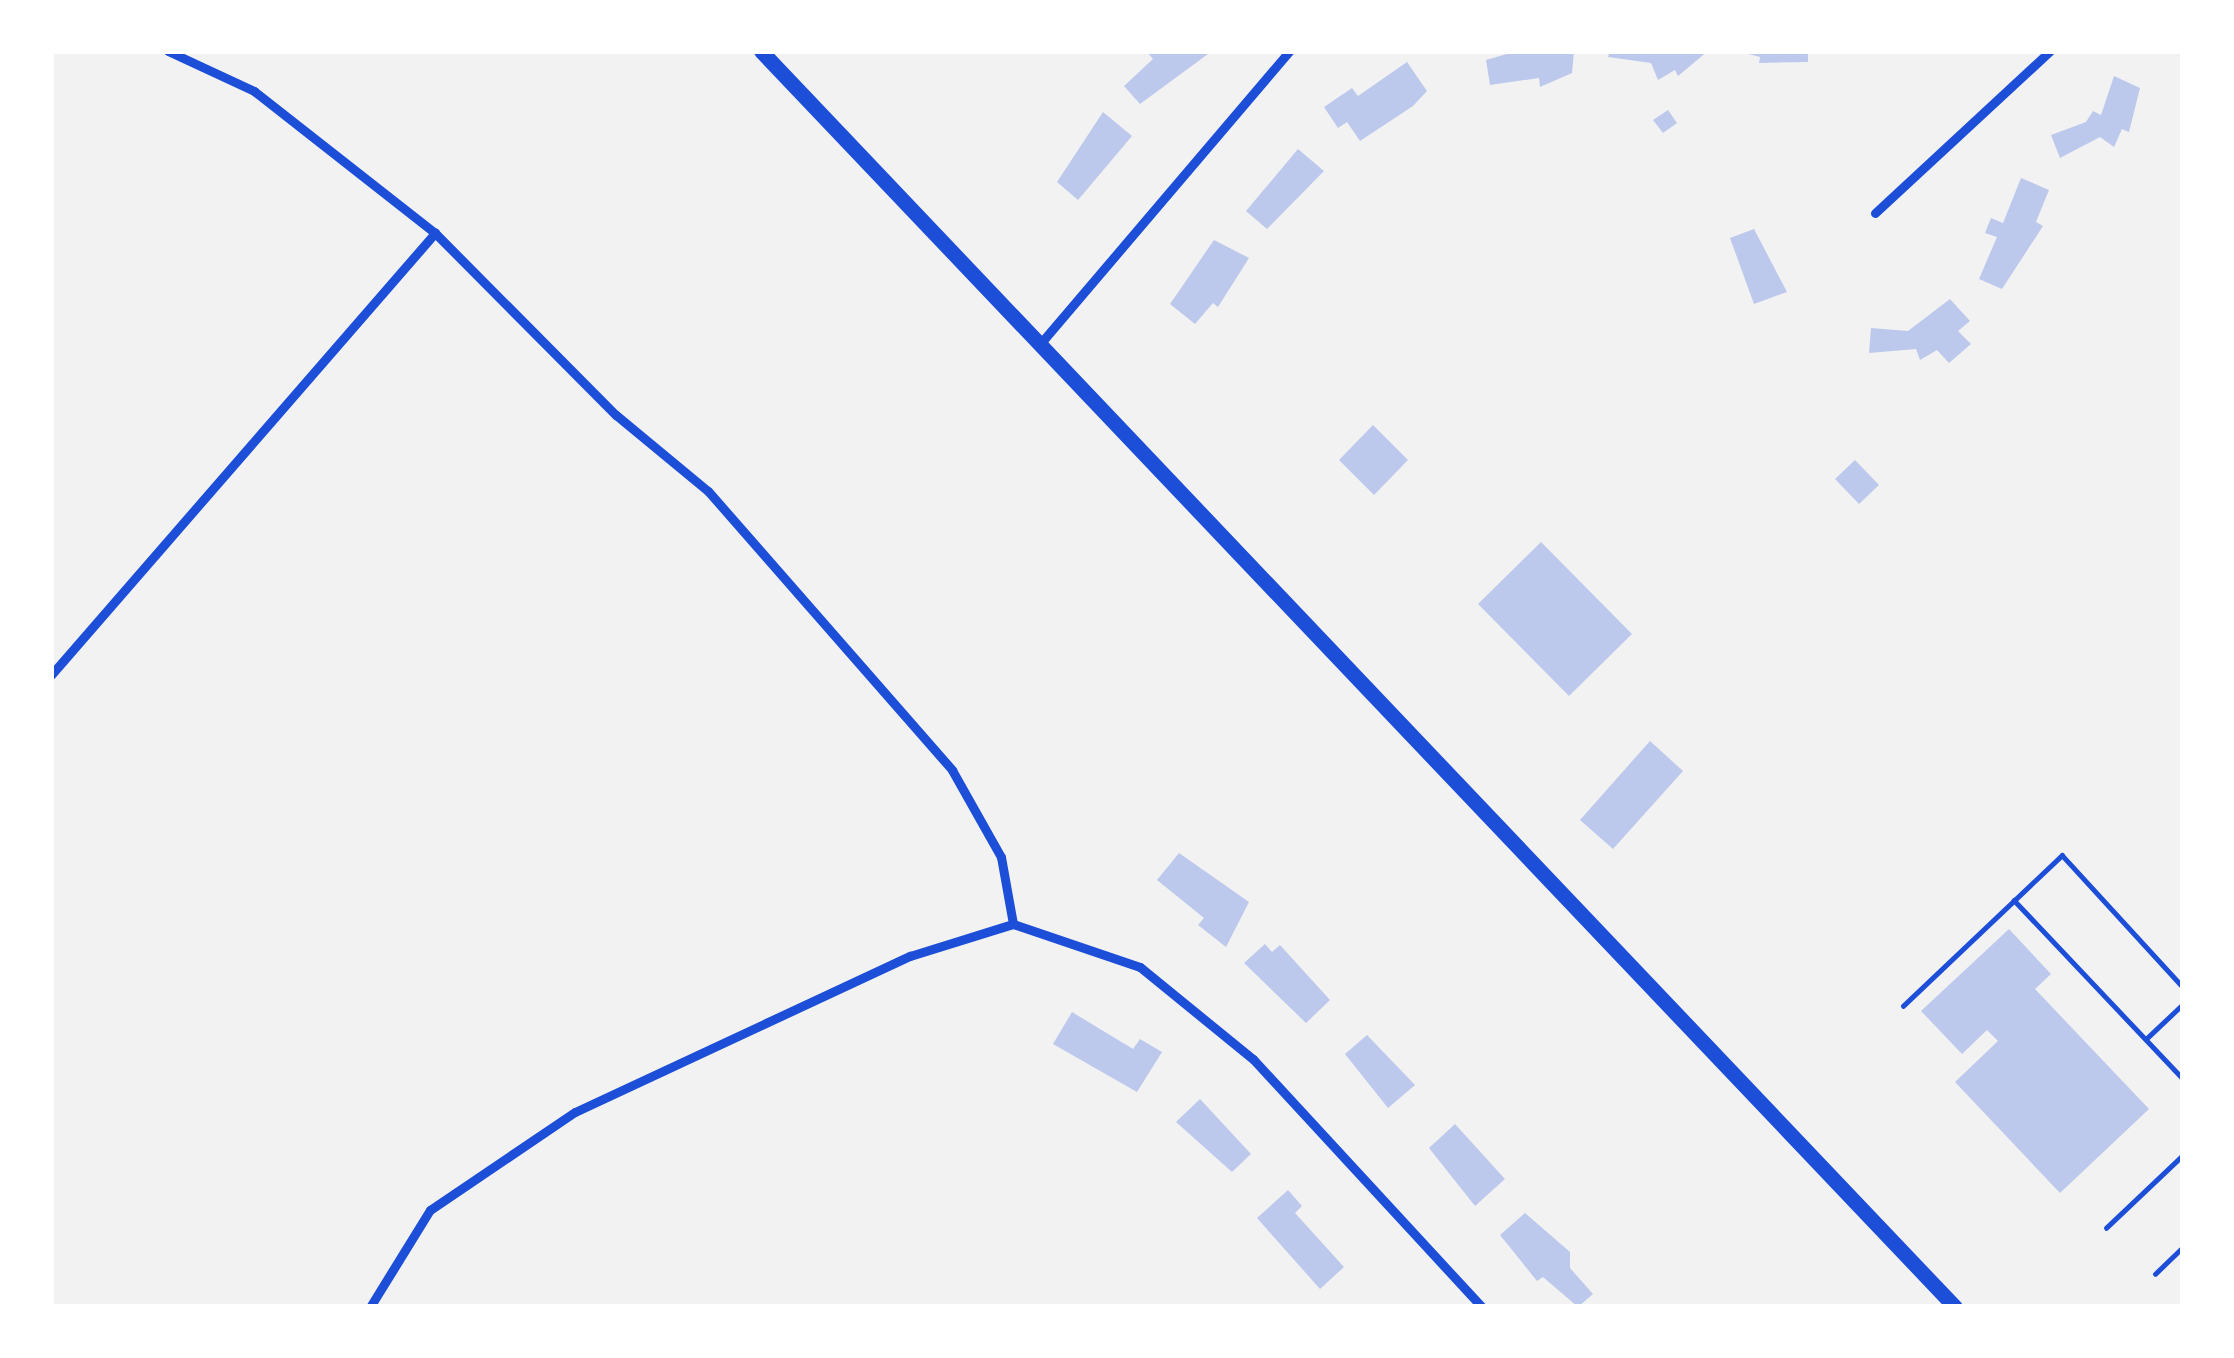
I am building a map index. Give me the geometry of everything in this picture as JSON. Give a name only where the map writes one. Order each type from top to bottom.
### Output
[{"type":"highway","points":[[760,51],[1036,348],[1955,1307]]},
{"type":"street","points":[[168,51],[254,92],[435,233],[616,416],[708,491],[952,770],[1001,857],[1013,924]]},
{"type":"street","points":[[1036,348],[1288,51]]},
{"type":"street","points":[[1875,213],[2050,51]]},
{"type":"street","points":[[51,675],[435,233]]},
{"type":"street","points":[[370,1307],[430,1210],[575,1112],[910,956],[1013,924],[1140,967],[1237,1046],[1482,1307]]},
{"type":"lane","points":[[1903,1006],[2062,855],[2183,987]]},
{"type":"lane","points":[[2014,900],[2183,1079]]},
{"type":"lane","points":[[2146,1039],[2183,1004]]},
{"type":"lane","points":[[2106,1228],[2183,1155]]},
{"type":"lane","points":[[2155,1274],[2183,1247]]},
{"type":"building","points":[[1146,51],[1208,54],[1140,104],[1124,86],[1153,59]]},
{"type":"building","points":[[1517,51],[1574,51],[1572,73],[1540,87],[1539,78],[1490,85],[1486,60]]},
{"type":"building","points":[[1610,51],[1708,51],[1678,76],[1675,70],[1658,80],[1651,63],[1608,57]]},
{"type":"building","points":[[1737,51],[1808,51],[1808,62],[1759,63],[1760,57]]},
{"type":"building","points":[[1407,62],[1427,91],[1413,106],[1360,141],[1347,122],[1338,128],[1324,107],[1352,88],[1358,96]]},
{"type":"building","points":[[2114,76],[2140,88],[2129,132],[2122,129],[2114,147],[2100,137],[2060,158],[2051,135],[2086,122],[2093,111],[2101,115]]},
{"type":"building","points":[[1668,110],[1677,123],[1663,133],[1653,120]]},
{"type":"building","points":[[1103,112],[1132,136],[1078,200],[1057,182]]},
{"type":"building","points":[[1298,149],[1324,171],[1267,229],[1246,211]]},
{"type":"building","points":[[2021,178],[2049,190],[2036,222],[2043,226],[2002,289],[1979,279],[1997,237],[1985,233],[1991,218],[2003,223]]},
{"type":"building","points":[[1754,229],[1787,292],[1754,304],[1730,238]]},
{"type":"building","points":[[1214,240],[1249,258],[1218,307],[1213,303],[1195,324],[1170,304]]},
{"type":"building","points":[[1950,299],[1970,321],[1958,331],[1971,344],[1949,363],[1937,350],[1920,360],[1916,349],[1869,353],[1871,328],[1908,331]]},
{"type":"building","points":[[1373,425],[1408,460],[1374,495],[1339,460]]},
{"type":"building","points":[[1855,460],[1879,485],[1859,504],[1835,479]]},
{"type":"building","points":[[1541,542],[1632,634],[1569,696],[1478,604]]},
{"type":"building","points":[[1650,741],[1683,771],[1613,849],[1580,820]]},
{"type":"building","points":[[1179,853],[1249,902],[1226,947],[1198,925],[1204,918],[1157,880]]},
{"type":"building","points":[[2009,929],[2051,974],[2035,989],[2149,1109],[2060,1193],[1955,1082],[1998,1041],[1987,1030],[1962,1054],[1921,1011]]},
{"type":"building","points":[[1265,944],[1272,952],[1280,945],[1330,1000],[1306,1023],[1244,963]]},
{"type":"building","points":[[1072,1012],[1133,1049],[1140,1039],[1162,1052],[1137,1092],[1053,1044]]},
{"type":"building","points":[[1367,1035],[1415,1085],[1388,1108],[1345,1054]]},
{"type":"building","points":[[1200,1099],[1251,1154],[1232,1172],[1176,1122]]},
{"type":"building","points":[[1455,1124],[1505,1179],[1475,1206],[1429,1148]]},
{"type":"building","points":[[1288,1190],[1302,1206],[1295,1213],[1344,1267],[1320,1289],[1257,1218]]},
{"type":"building","points":[[1525,1213],[1570,1252],[1570,1268],[1593,1294],[1578,1307],[1543,1277],[1537,1281],[1500,1235]]}]
